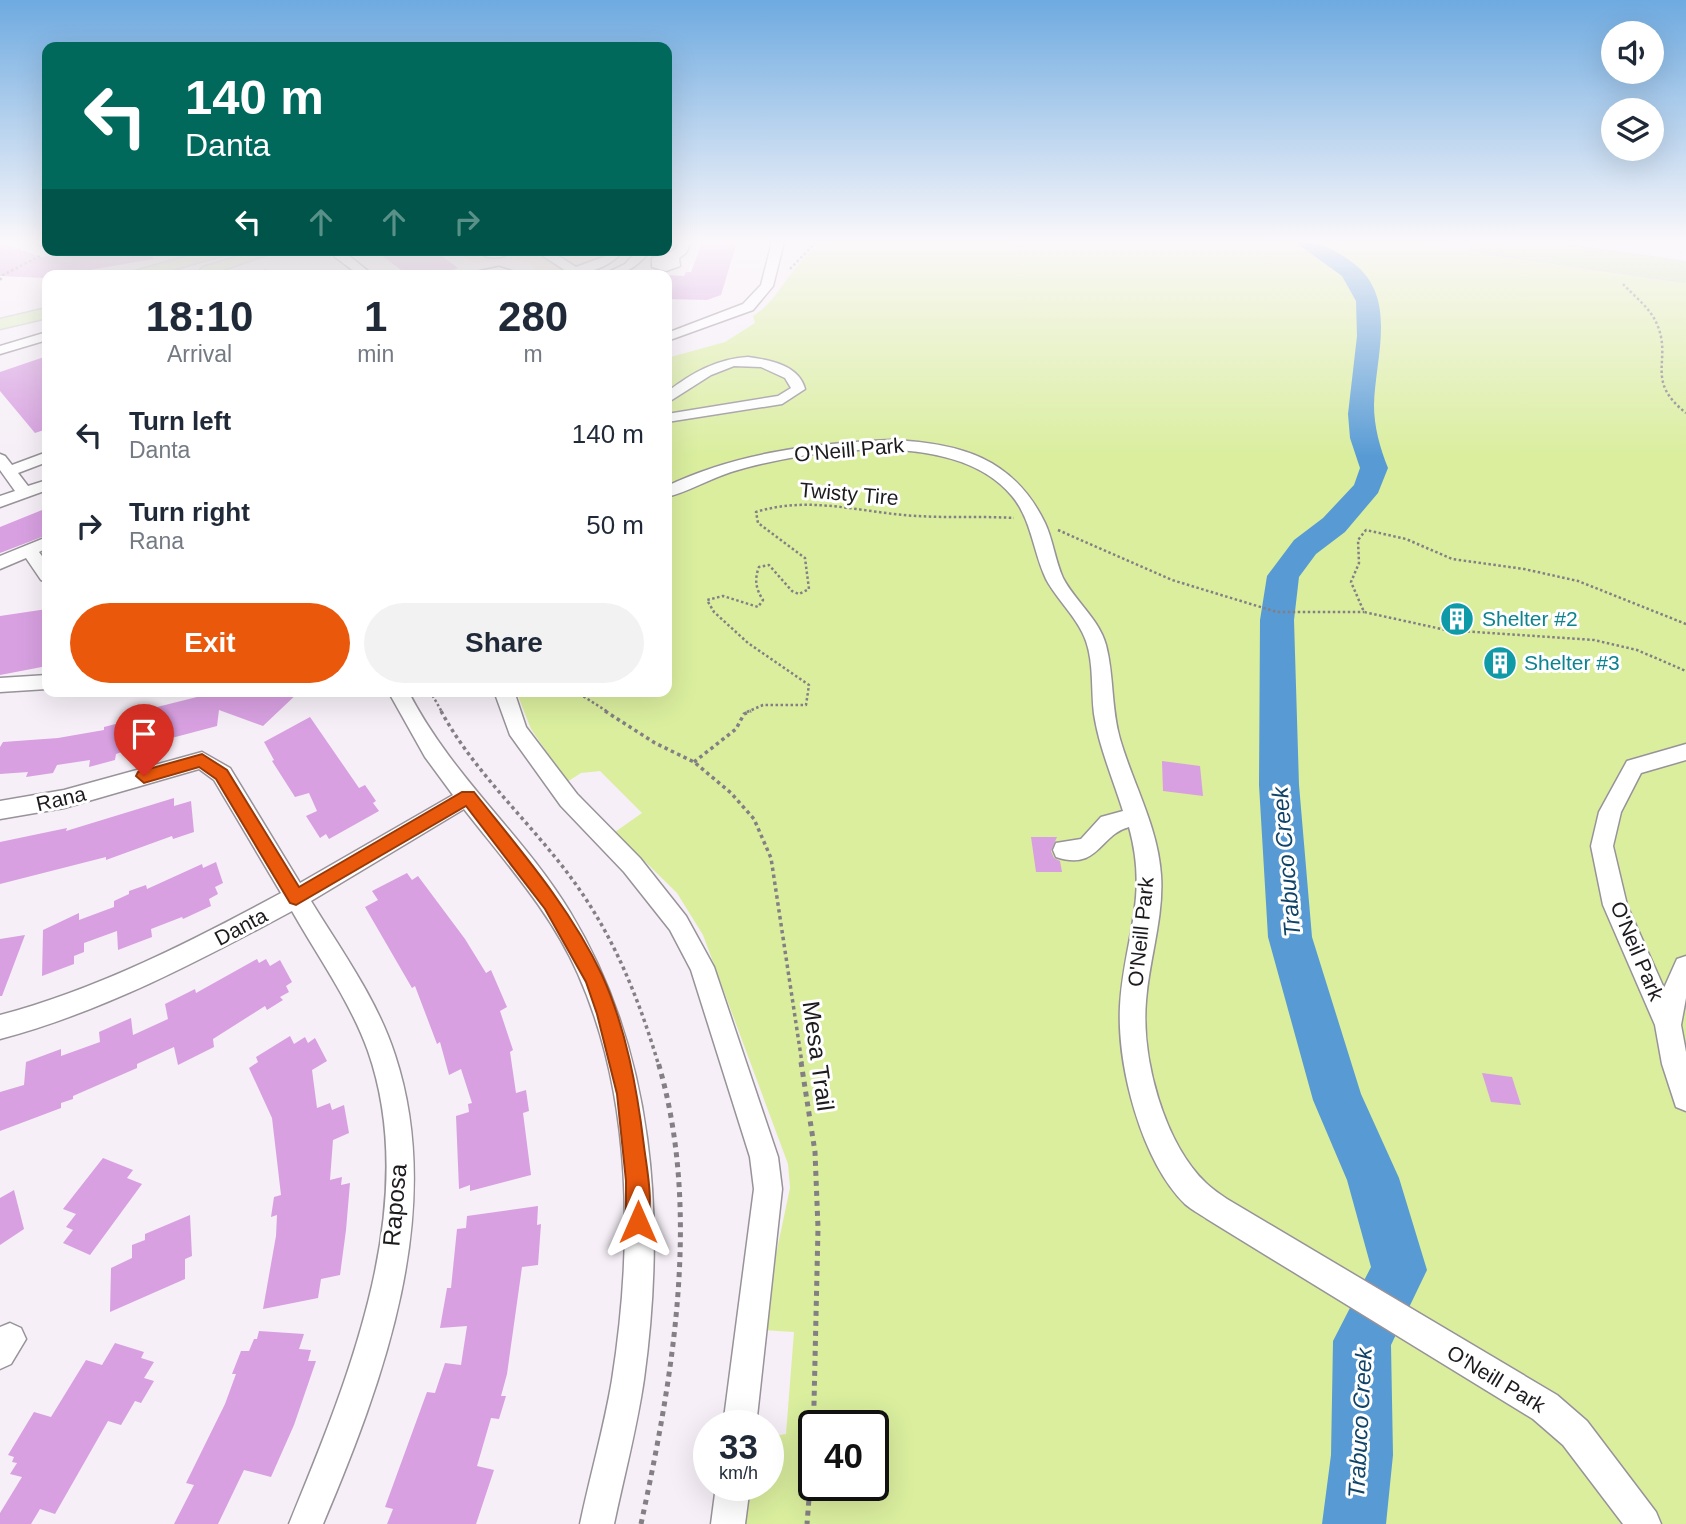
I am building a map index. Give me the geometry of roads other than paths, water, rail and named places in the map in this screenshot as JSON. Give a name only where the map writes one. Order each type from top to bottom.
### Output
[{"type":"main road","points":[[0,324],[42,314]]},
{"type":"street","points":[[672,335],[731,313]]},
{"type":"street","points":[[0,349],[42,337]]},
{"type":"street","points":[[672,396],[719,364],[734,361],[775,367],[788,374],[797,383],[798,389],[782,400],[672,417]]},
{"type":"street","name":"O'Neill Park","points":[[672,490],[715,470],[744,462],[870,444],[922,444],[982,460],[1014,487],[1036,521],[1054,576],[1095,639],[1105,722],[1115,762],[1146,854],[1150,879],[1133,1005],[1132,1037],[1137,1069],[1153,1122],[1179,1171],[1195,1193],[1217,1209],[1545,1407],[1575,1433],[1644,1524]]},
{"type":"street","points":[[25,494],[5,465],[42,458]]},
{"type":"street","points":[[0,502],[42,487]]},
{"type":"street","points":[[0,563],[42,544]]},
{"type":"street","points":[[29,550],[42,569]]},
{"type":"street","points":[[0,685],[42,682]]},
{"type":"street","points":[[401,697],[409,716],[435,755],[541,889],[579,948],[607,1014],[628,1094],[637,1181],[634,1309],[628,1379],[597,1524]]},
{"type":"street","points":[[505,697],[517,730],[569,800],[632,865],[678,923],[702,967],[721,1021],[764,1157],[768,1189],[742,1410]]},
{"type":"street","name":"O'Neil Park","points":[[1686,752],[1634,767],[1610,812],[1602,846],[1615,905],[1668,1025],[1675,1064],[1686,1097]]},
{"type":"street","name":"Rana","points":[[0,810],[64,799],[202,760],[222,774],[296,898]]},
{"type":"street","name":"Danta","points":[[0,1027],[71,1004],[207,945],[296,898],[468,796]]},
{"type":"street","points":[[1064,850],[1087,848],[1108,823],[1134,817]]},
{"type":"street","name":"Raposa","points":[[296,898],[360,1003],[383,1056],[400,1118],[400,1200],[385,1294],[327,1478],[306,1524]]},
{"type":"street","points":[[1668,1025],[1674,995],[1686,967]]},
{"type":"street","points":[[729,1524],[731,1501]]},
{"type":"waterway","name":"Trabuco Creek","points":[[1354,1524],[1362,1455],[1362,1341],[1399,1270],[1373,1178],[1338,1100],[1290,937],[1279,785],[1277,620],[1283,576],[1305,547],[1334,525],[1368,487],[1374,468],[1364,438],[1361,414],[1369,313]]},
{"type":"waterway","name":"Trabuco Creek","points":[[1355,1516],[1360,1524]]},
{"type":"place","name":"Shelter #2","points":[[1457,619]]},
{"type":"place","name":"Shelter #3","points":[[1500,663]]}]
